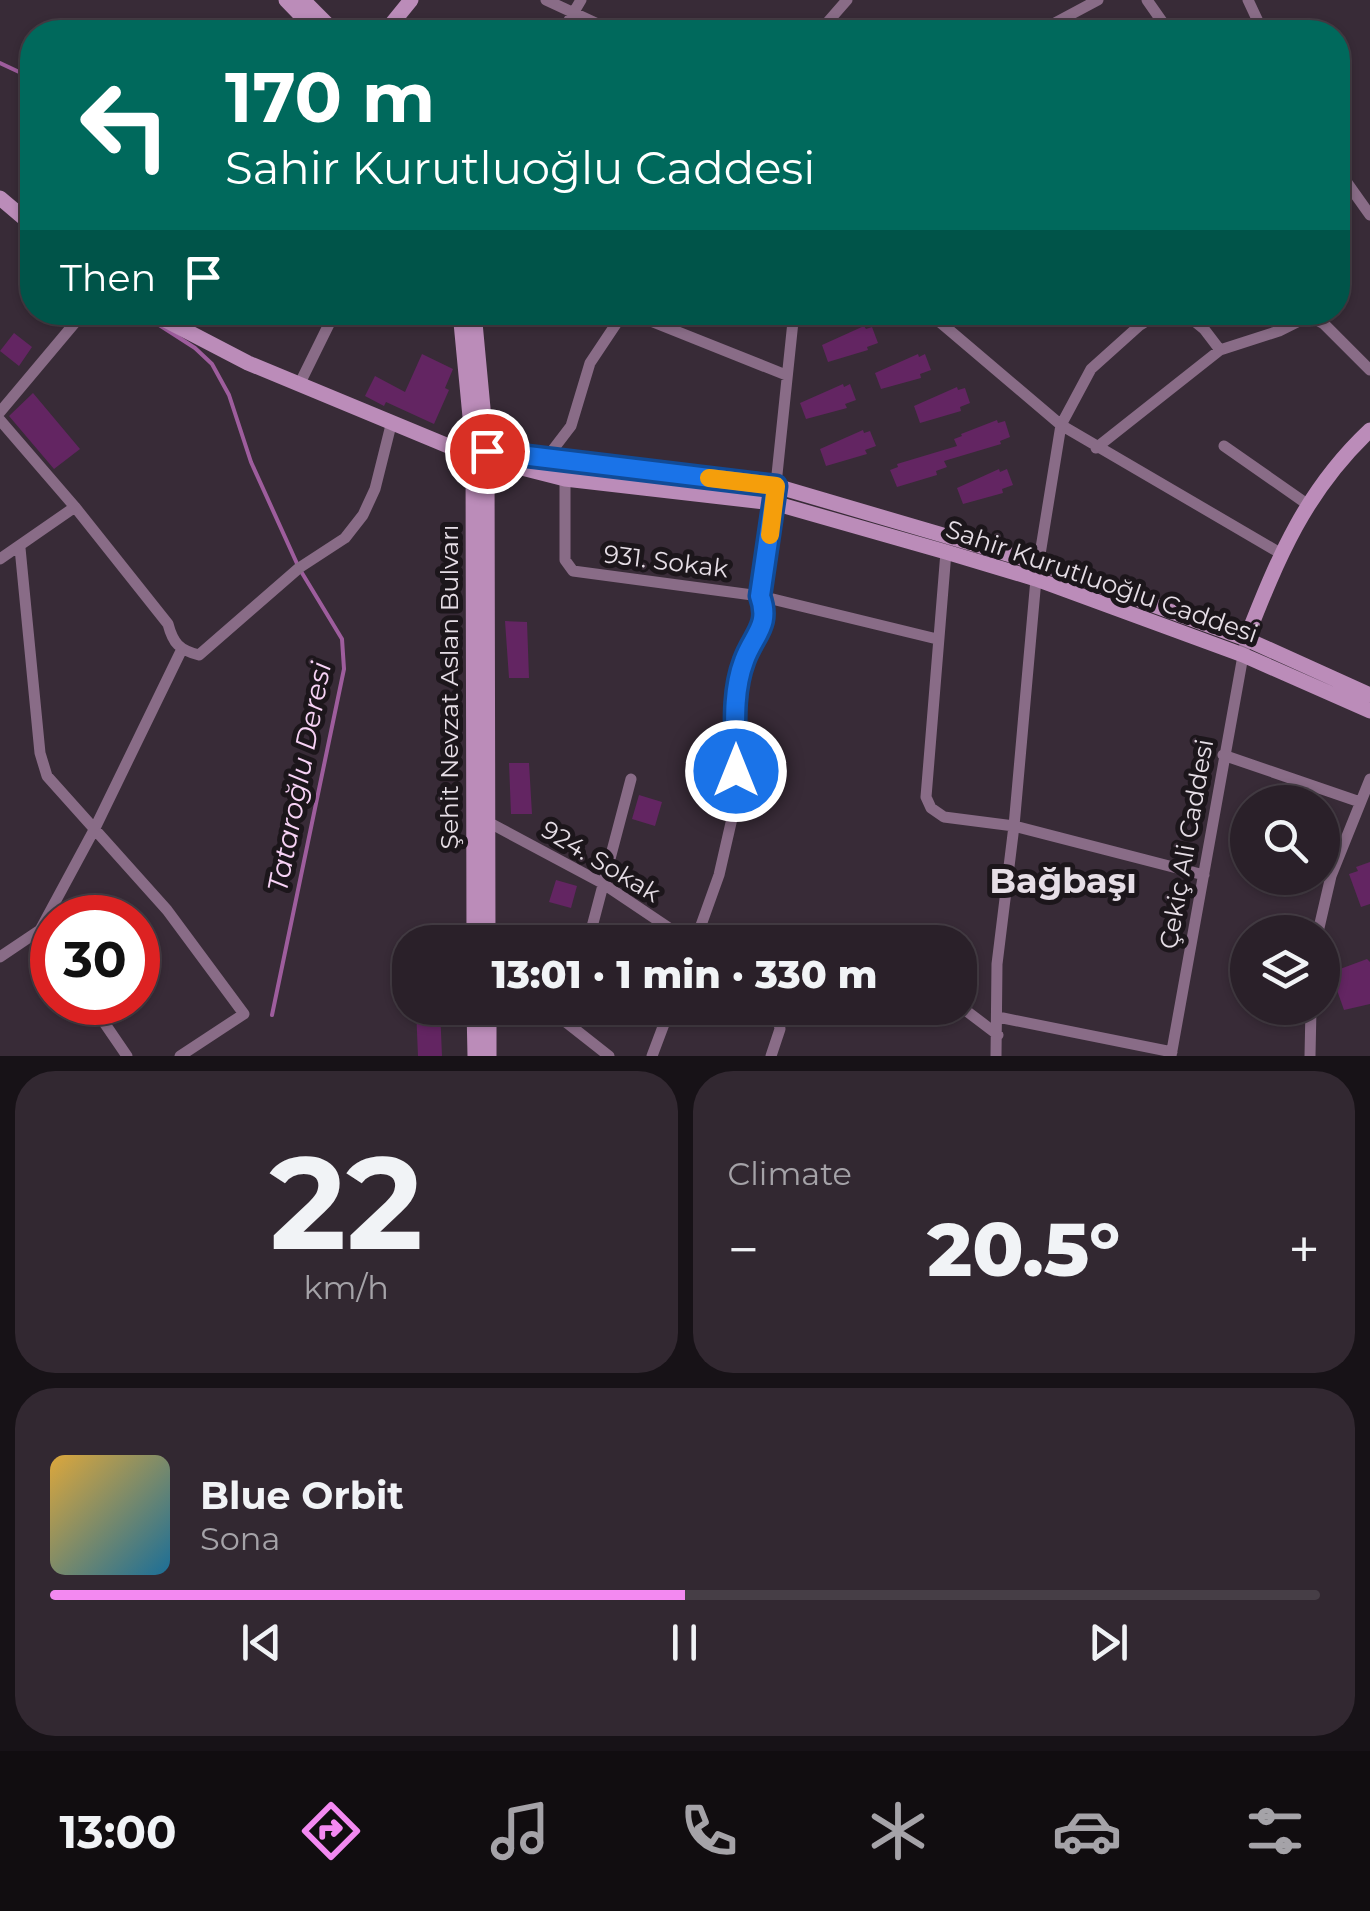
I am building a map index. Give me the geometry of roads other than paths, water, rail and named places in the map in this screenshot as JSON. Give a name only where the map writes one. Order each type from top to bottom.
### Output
[{"type":"street","points":[[286,0],[306,20]]},
{"type":"street","points":[[302,0],[322,20]]},
{"type":"street","points":[[394,20],[410,0]]},
{"type":"street","points":[[546,0],[586,20]]},
{"type":"street","points":[[569,20],[581,0]]},
{"type":"street","points":[[829,20],[847,0]]},
{"type":"street","points":[[1060,20],[1098,0]]},
{"type":"street","points":[[1364,194],[1370,215]]},
{"type":"street","points":[[0,198],[20,214]]},
{"type":"street","points":[[0,412],[72,325]]},
{"type":"street","points":[[174,325],[391,425],[476,454]]},
{"type":"street","points":[[298,385],[328,325]]},
{"type":"street","name":"Şehit Nevzat Aslan Bulvarı","points":[[461,325],[476,454],[488,925]]},
{"type":"street","name":"Şehit Nevzat Aslan Bulvarı","points":[[474,325],[474,925]]},
{"type":"street","points":[[545,460],[571,426],[590,363],[617,325]]},
{"type":"street","points":[[659,325],[786,375]]},
{"type":"street","points":[[699,925],[719,875],[736,801],[736,692],[745,656],[763,629],[765,613],[760,596],[792,325]]},
{"type":"street","points":[[943,325],[1061,425],[1280,553]]},
{"type":"street","points":[[996,1056],[997,964],[1037,571],[1061,425],[1091,369],[1140,325]]},
{"type":"street","points":[[1199,325],[1220,350]]},
{"type":"street","points":[[1096,448],[1220,350],[1293,325]]},
{"type":"street","points":[[1325,325],[1370,370]]},
{"type":"street","points":[[0,420],[168,624],[172,638],[182,650],[199,655],[299,568],[345,538],[362,515],[374,488],[391,425]]},
{"type":"street","points":[[1244,647],[1280,553],[1306,504],[1370,430]]},
{"type":"street","points":[[1224,446],[1306,504]]},
{"type":"street","name":"Sahir Kurutluoğlu Caddesi","points":[[476,454],[776,486],[1037,571],[1370,694]]},
{"type":"street","name":"Sahir Kurutluoğlu Caddesi","points":[[476,454],[564,479],[774,503],[946,552],[1037,571]]},
{"type":"street","name":"931. Sokak","points":[[564,479],[566,566],[577,572],[760,596],[937,640]]},
{"type":"street","points":[[0,559],[75,507]]},
{"type":"street","points":[[20,548],[42,764],[58,790],[167,910],[244,1014],[180,1056]]},
{"type":"street","points":[[946,552],[926,797],[931,808],[944,817],[1014,826],[1204,876]]},
{"type":"street","name":"Sahir Kurutluoğlu Caddesi","points":[[1244,647],[1370,712]]},
{"type":"street","name":"Çekiç Ali Caddesi","points":[[1172,1054],[1244,647]]},
{"type":"street","points":[[59,895],[182,650]]},
{"type":"street","points":[[1223,755],[1360,802]]},
{"type":"street","points":[[592,925],[631,779]]},
{"type":"street","points":[[1322,915],[1331,876],[1370,780]]},
{"type":"street","name":"924. Sokak","points":[[488,822],[602,883],[666,925]]},
{"type":"street","points":[[0,957],[30,937]]},
{"type":"street","points":[[998,1017],[1172,1054]]},
{"type":"street","points":[[977,1019],[998,1035]]},
{"type":"street","points":[[106,1025],[127,1056]]},
{"type":"street","points":[[474,1025],[474,1056]]},
{"type":"street","points":[[489,1025],[489,1056]]},
{"type":"street","points":[[572,1025],[609,1056]]},
{"type":"street","points":[[652,1056],[664,1025]]},
{"type":"street","points":[[771,1056],[779,1025]]},
{"type":"street","points":[[1310,1056],[1311,1025]]},
{"type":"waterway","name":"Tataroğlu Deresi","points":[[0,63],[20,72]]},
{"type":"waterway","name":"Tataroğlu Deresi","points":[[159,325],[212,364],[229,395],[251,462],[299,568],[342,639],[344,669],[272,1015]]},
{"type":"district","name":"Bağbaşı","points":[[1063,880]]}]
